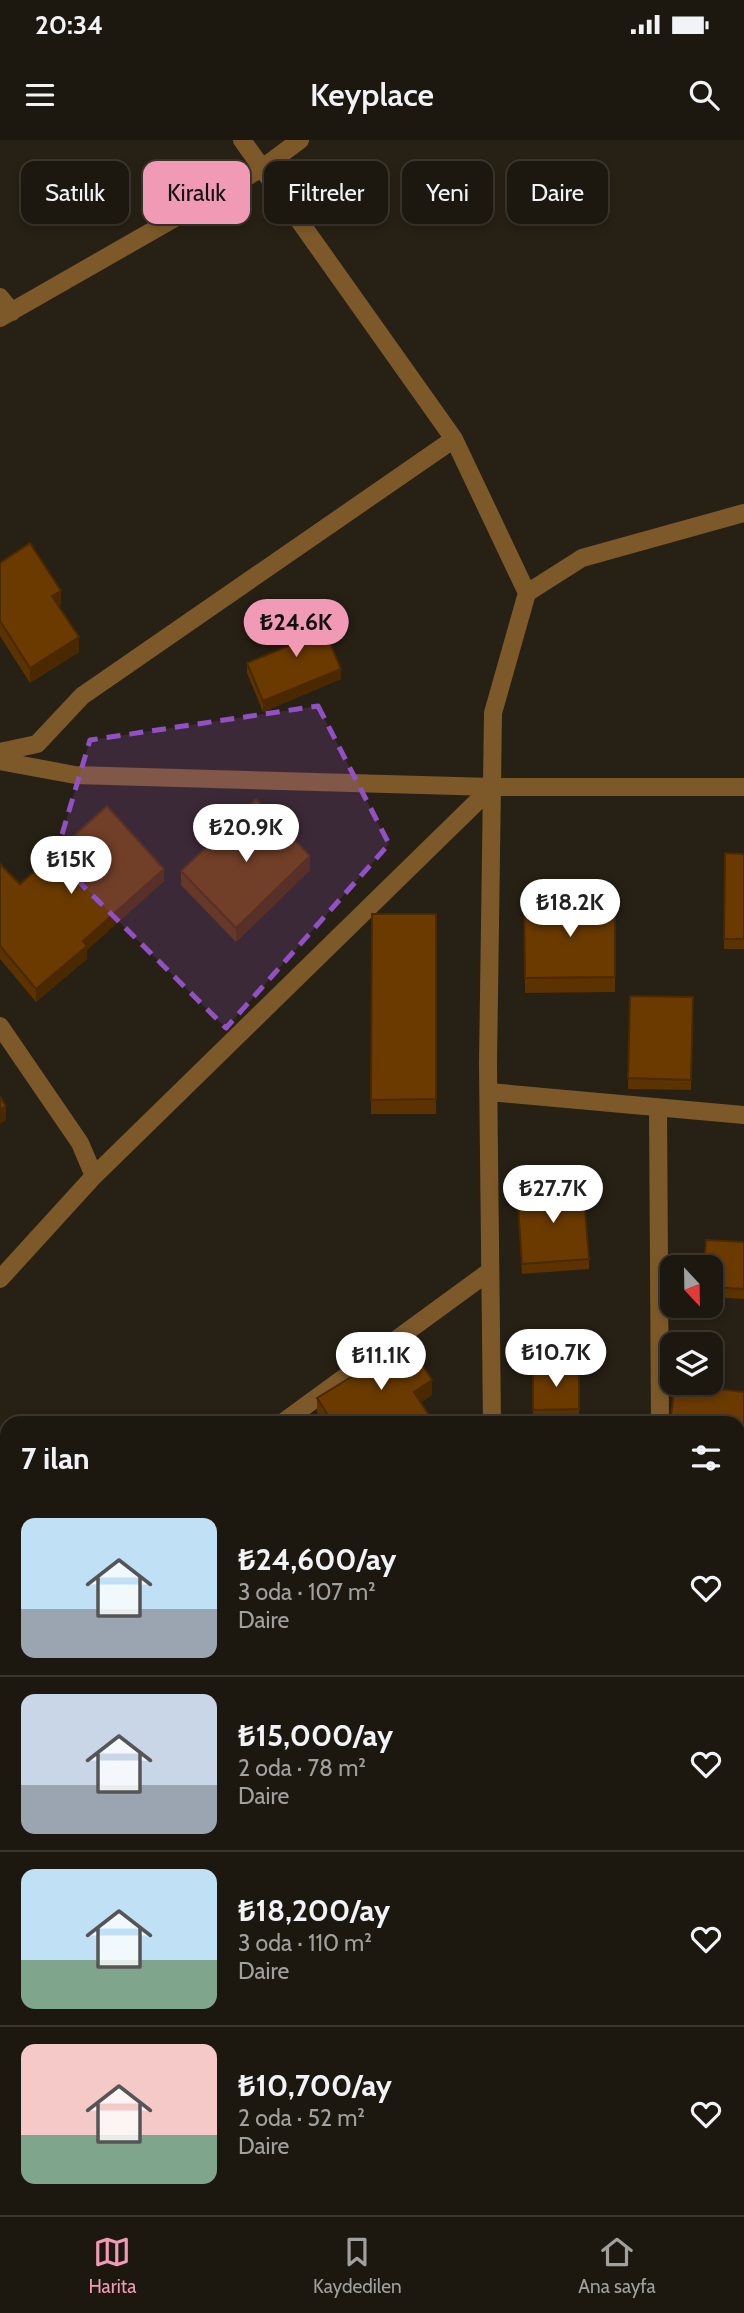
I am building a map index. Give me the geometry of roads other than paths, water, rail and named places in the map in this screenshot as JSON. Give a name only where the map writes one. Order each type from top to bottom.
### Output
[{"type":"street","points":[[0,297],[6,315],[264,167],[242,140]]},
{"type":"street","points":[[272,161],[300,140]]},
{"type":"street","points":[[304,224],[454,439],[527,593],[493,713],[489,1093],[492,1416]]},
{"type":"street","points":[[0,752],[37,744],[82,696],[454,439]]},
{"type":"street","points":[[527,593],[582,558],[744,513]]},
{"type":"street","points":[[0,761],[75,775],[492,787],[744,787]]},
{"type":"street","points":[[0,1279],[94,1176],[492,787]]},
{"type":"street","points":[[0,1026],[80,1143],[94,1176]]},
{"type":"street","points":[[489,1093],[744,1115]]},
{"type":"street","points":[[658,1109],[660,1416]]},
{"type":"street","points":[[292,1416],[490,1271]]}]
